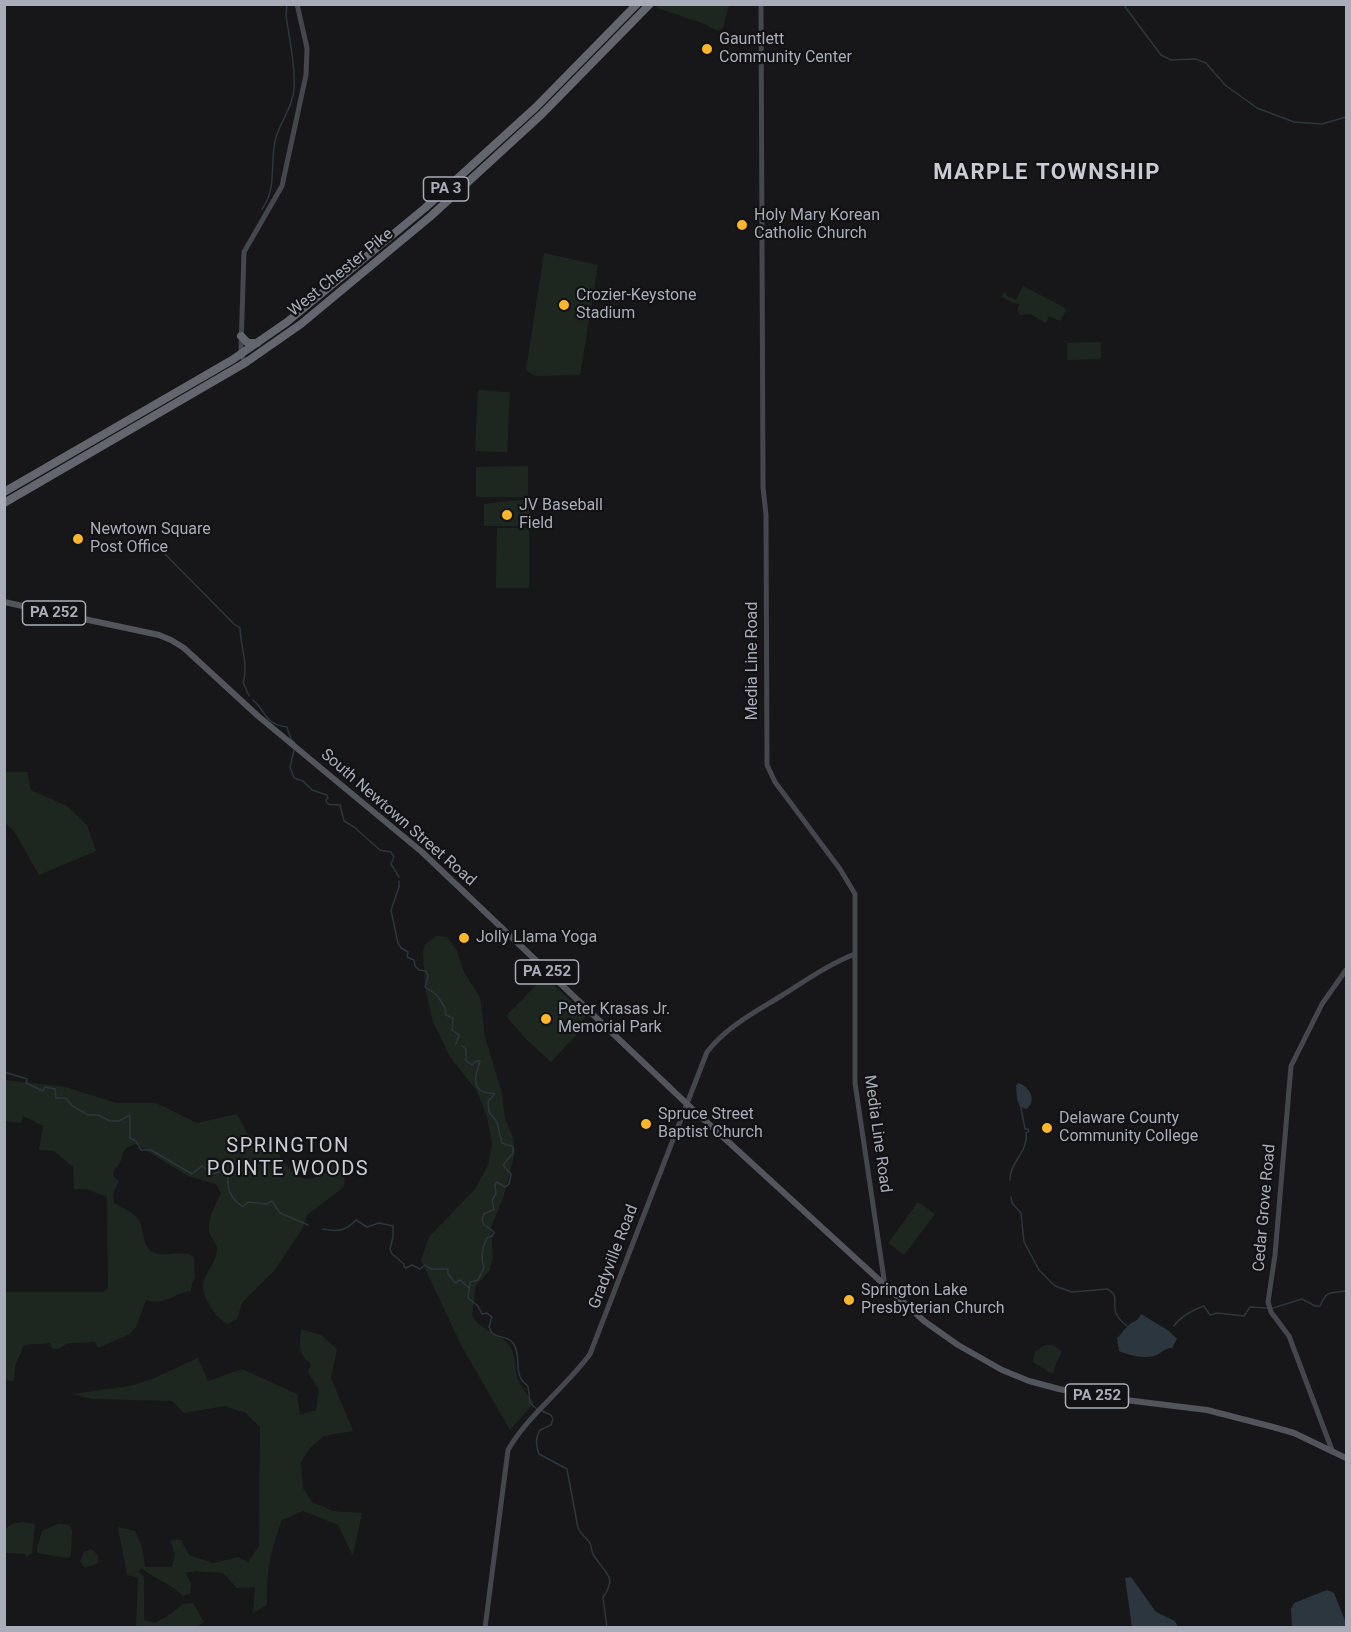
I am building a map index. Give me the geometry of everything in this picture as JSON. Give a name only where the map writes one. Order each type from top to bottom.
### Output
[{"type":"highway","name":"West Chester Pike","points":[[4,492],[241,354],[305,308],[425,208],[536,106],[637,4]]},
{"type":"highway","name":"West Chester Pike","points":[[4,503],[246,363],[311,316],[416,229],[547,109],[650,4]]},
{"type":"highway","points":[[241,336],[248,343],[258,343]]},
{"type":"main road","points":[[246,363],[241,354],[244,252],[282,186],[306,75],[307,48],[297,4]]},
{"type":"main road","name":"Media Line Road","points":[[761,4],[761,306],[763,488],[766,515],[767,765],[774,782],[840,869],[855,894],[855,1083],[885,1287]]},
{"type":"main road","name":"South Newtown Street Road","points":[[4,602],[159,636],[184,648],[258,716],[422,852],[687,1104],[885,1287]]},
{"type":"main road","name":"Gradyville Road","points":[[485,1628],[508,1450],[518,1435],[590,1354],[707,1052],[718,1038],[732,1027],[817,973],[855,954]]},
{"type":"main road","name":"Cedar Grove Road","points":[[1332,1450],[1289,1336],[1271,1312],[1268,1302],[1275,1254],[1291,1066],[1319,1009],[1347,970]]},
{"type":"main road","name":"PA 252","points":[[885,1287],[924,1321],[958,1345],[1002,1370],[1029,1381],[1101,1397],[1207,1410],[1294,1432],[1347,1458]]},
{"type":"shaded area","points":[[660,5],[729,5],[723,28],[718,31],[700,22],[657,8]]},
{"type":"shaded area","name":"Crozier-Keystone Stadium","points":[[544,253],[598,265],[580,375],[537,376],[526,370]]},
{"type":"shaded area","points":[[1023,286],[1067,309],[1060,321],[1049,316],[1046,323],[1030,314],[1020,315],[1017,310],[1020,304],[1001,297],[1004,292],[1016,300]]},
{"type":"shaded area","points":[[1101,342],[1101,359],[1067,360],[1067,343]]},
{"type":"shaded area","points":[[478,390],[510,392],[507,452],[475,451]]},
{"type":"shaded area","points":[[528,466],[528,497],[476,497],[476,467]]},
{"type":"shaded area","name":"JV Baseball Field","points":[[529,499],[530,526],[484,526],[484,504]]},
{"type":"shaded area","points":[[497,528],[529,528],[529,588],[496,588]]},
{"type":"shaded area","points":[[4,770],[5,772],[27,772],[31,790],[67,806],[87,825],[96,851],[39,875],[14,831],[5,823]]},
{"type":"shaded area","points":[[437,936],[447,937],[457,951],[464,972],[480,997],[485,1037],[502,1094],[505,1118],[513,1138],[515,1152],[503,1198],[491,1227],[493,1257],[490,1270],[476,1285],[472,1315],[479,1324],[504,1340],[511,1348],[518,1380],[534,1403],[510,1430],[461,1345],[421,1260],[429,1237],[475,1189],[488,1165],[492,1144],[487,1117],[477,1091],[450,1057],[433,1022],[425,988],[423,952],[425,944]]},
{"type":"shaded area","name":"Peter Krasas Jr. Memorial Park","points":[[545,976],[586,1016],[578,1026],[581,1030],[551,1062],[506,1016]]},
{"type":"shaded area","points":[[5,1080],[66,1087],[116,1103],[156,1103],[197,1123],[237,1114],[248,1134],[274,1148],[290,1170],[303,1179],[313,1179],[323,1170],[327,1160],[344,1173],[344,1187],[307,1215],[303,1228],[274,1271],[242,1303],[237,1319],[227,1324],[210,1306],[203,1286],[216,1255],[217,1248],[209,1232],[209,1225],[221,1193],[216,1184],[188,1176],[136,1144],[130,1146],[114,1170],[113,1176],[119,1181],[113,1194],[114,1203],[138,1219],[145,1242],[153,1252],[158,1254],[184,1253],[194,1257],[195,1278],[191,1291],[159,1301],[146,1300],[136,1327],[130,1334],[98,1348],[95,1342],[69,1343],[58,1349],[52,1349],[50,1343],[24,1345],[15,1366],[14,1381],[5,1380],[5,1292],[103,1292],[108,1288],[107,1197],[86,1189],[74,1189],[73,1167],[54,1151],[39,1150],[43,1126],[23,1116],[21,1123],[5,1121]]},
{"type":"shaded area","points":[[1018,1083],[1026,1087],[1031,1094],[1032,1101],[1027,1109],[1020,1107],[1017,1099],[1016,1086]]},
{"type":"shaded area","points":[[918,1202],[935,1214],[904,1255],[888,1243]]},
{"type":"shaded area","points":[[1141,1314],[1169,1331],[1177,1339],[1172,1348],[1150,1357],[1119,1351],[1117,1338]]},
{"type":"shaded area","points":[[301,1329],[321,1335],[337,1349],[331,1378],[353,1431],[324,1436],[310,1448],[301,1462],[303,1488],[312,1502],[333,1511],[362,1513],[353,1556],[338,1525],[303,1511],[282,1520],[270,1562],[267,1605],[253,1613],[255,1587],[237,1588],[223,1573],[196,1571],[186,1573],[191,1584],[190,1594],[183,1596],[141,1568],[139,1571],[144,1577],[144,1620],[155,1623],[171,1614],[182,1604],[193,1603],[204,1622],[197,1627],[136,1627],[138,1578],[127,1575],[118,1527],[135,1531],[142,1547],[145,1567],[172,1567],[175,1554],[170,1540],[181,1540],[189,1555],[213,1563],[238,1557],[248,1562],[259,1546],[260,1427],[246,1413],[225,1406],[184,1413],[172,1401],[92,1399],[72,1394],[130,1386],[150,1380],[198,1358],[208,1381],[242,1369],[297,1394],[300,1415],[316,1410],[319,1390],[308,1372],[311,1364],[301,1352]]},
{"type":"shaded area","points":[[1045,1345],[1053,1345],[1062,1351],[1054,1372],[1051,1373],[1033,1362],[1035,1352]]},
{"type":"shaded area","points":[[23,1522],[35,1524],[32,1553],[27,1557],[25,1554],[5,1553],[5,1529],[12,1524]]},
{"type":"shaded area","points":[[58,1524],[69,1525],[72,1530],[71,1555],[67,1558],[37,1553],[42,1531]]},
{"type":"shaded area","points":[[91,1549],[97,1555],[98,1563],[85,1568],[80,1562],[84,1552]]},
{"type":"shaded area","points":[[1131,1577],[1156,1612],[1175,1621],[1178,1627],[1132,1627],[1125,1578]]},
{"type":"shaded area","points":[[1327,1590],[1334,1593],[1346,1627],[1292,1627],[1291,1609],[1294,1603]]},
{"type":"waterway","points":[[262,209],[272,183],[276,137],[294,89],[293,62],[286,15],[287,4]]},
{"type":"waterway","points":[[1123,4],[1161,55],[1171,60],[1195,59],[1206,63],[1225,85],[1257,108],[1294,122],[1322,124],[1346,117]]},
{"type":"waterway","points":[[157,546],[240,628],[245,662],[243,682],[249,696]]},
{"type":"waterway","points":[[253,700],[270,720],[287,727],[295,743]]},
{"type":"waterway","points":[[294,750],[290,767],[294,778],[303,781],[312,790],[327,795],[328,804],[340,805],[344,821],[380,850],[391,852],[394,857],[391,864],[399,877]]},
{"type":"waterway","points":[[399,881],[391,910],[398,943],[408,952],[407,957],[414,960],[415,966],[419,970],[426,971],[428,976],[425,987],[437,995],[445,1008],[446,1015],[453,1018],[452,1030],[459,1035],[456,1044]]},
{"type":"waterway","points":[[462,1046],[466,1049],[466,1061],[472,1065],[480,1061],[476,1076],[477,1087],[481,1091],[495,1094],[488,1101],[489,1112],[497,1122],[502,1143],[513,1147],[513,1153],[503,1165],[511,1174],[509,1184],[505,1187],[497,1182],[495,1184],[496,1194],[492,1200],[494,1209],[484,1214],[482,1219],[484,1225],[494,1233],[485,1242],[482,1256],[484,1267],[478,1280],[470,1282],[468,1298],[478,1306],[482,1314],[487,1313],[492,1317],[489,1327],[492,1333],[513,1343],[516,1348],[518,1371],[523,1382],[528,1386],[530,1403],[537,1409]]},
{"type":"waterway","points":[[4,1072],[27,1079],[26,1083],[43,1091],[45,1087],[55,1089],[56,1098],[66,1098],[71,1105],[88,1115],[98,1115],[110,1121],[119,1121],[130,1115],[130,1138],[136,1141],[141,1150],[151,1150],[192,1174],[202,1166],[213,1174],[224,1170],[229,1173],[230,1192],[243,1207],[248,1202],[267,1204],[272,1201],[280,1213],[308,1225]]},
{"type":"waterway","points":[[1010,1180],[1012,1168],[1025,1146],[1026,1133],[1029,1131],[1025,1129],[1021,1108]]},
{"type":"waterway","points":[[1011,1197],[1012,1203],[1021,1213],[1024,1242],[1039,1270],[1055,1286],[1072,1292],[1107,1289],[1113,1293],[1115,1298],[1117,1315],[1127,1326]]},
{"type":"waterway","points":[[323,1229],[341,1230],[356,1220],[367,1227],[379,1223],[393,1226],[390,1249],[392,1254],[404,1264],[404,1267],[412,1265],[420,1269],[425,1265],[431,1269],[448,1269],[448,1274],[455,1283],[460,1280],[468,1287]]},
{"type":"waterway","points":[[1273,1308],[1302,1299],[1315,1306],[1320,1306],[1330,1293],[1346,1291]]},
{"type":"waterway","points":[[1174,1326],[1188,1314],[1204,1306],[1210,1315],[1217,1313],[1244,1316],[1250,1307],[1267,1308]]},
{"type":"waterway","points":[[542,1411],[551,1415],[553,1419],[551,1425],[538,1433],[536,1442],[539,1454],[567,1469],[578,1528],[590,1543],[593,1554],[610,1580],[603,1597],[607,1628]]},
{"type":"place","name":"Gauntlett Community Center","points":[[707,49]]},
{"type":"place","name":"Holy Mary Korean Catholic Church","points":[[742,225]]},
{"type":"place","name":"Crozier-Keystone Stadium","points":[[564,305]]},
{"type":"place","name":"JV Baseball Field","points":[[507,515]]},
{"type":"place","name":"Newtown Square Post Office","points":[[78,539]]},
{"type":"place","name":"Jolly Llama Yoga","points":[[464,938]]},
{"type":"place","name":"Peter Krasas Jr. Memorial Park","points":[[546,1019]]},
{"type":"place","name":"Spruce Street Baptist Church","points":[[646,1124]]},
{"type":"place","name":"Delaware County Community College","points":[[1047,1128]]},
{"type":"place","name":"Springton Lake Presbyterian Church","points":[[849,1300]]},
{"type":"district","name":"MARPLE TOWNSHIP","points":[[1047,173]]},
{"type":"district","name":"SPRINGTON POINTE WOODS","points":[[288,1158]]}]
